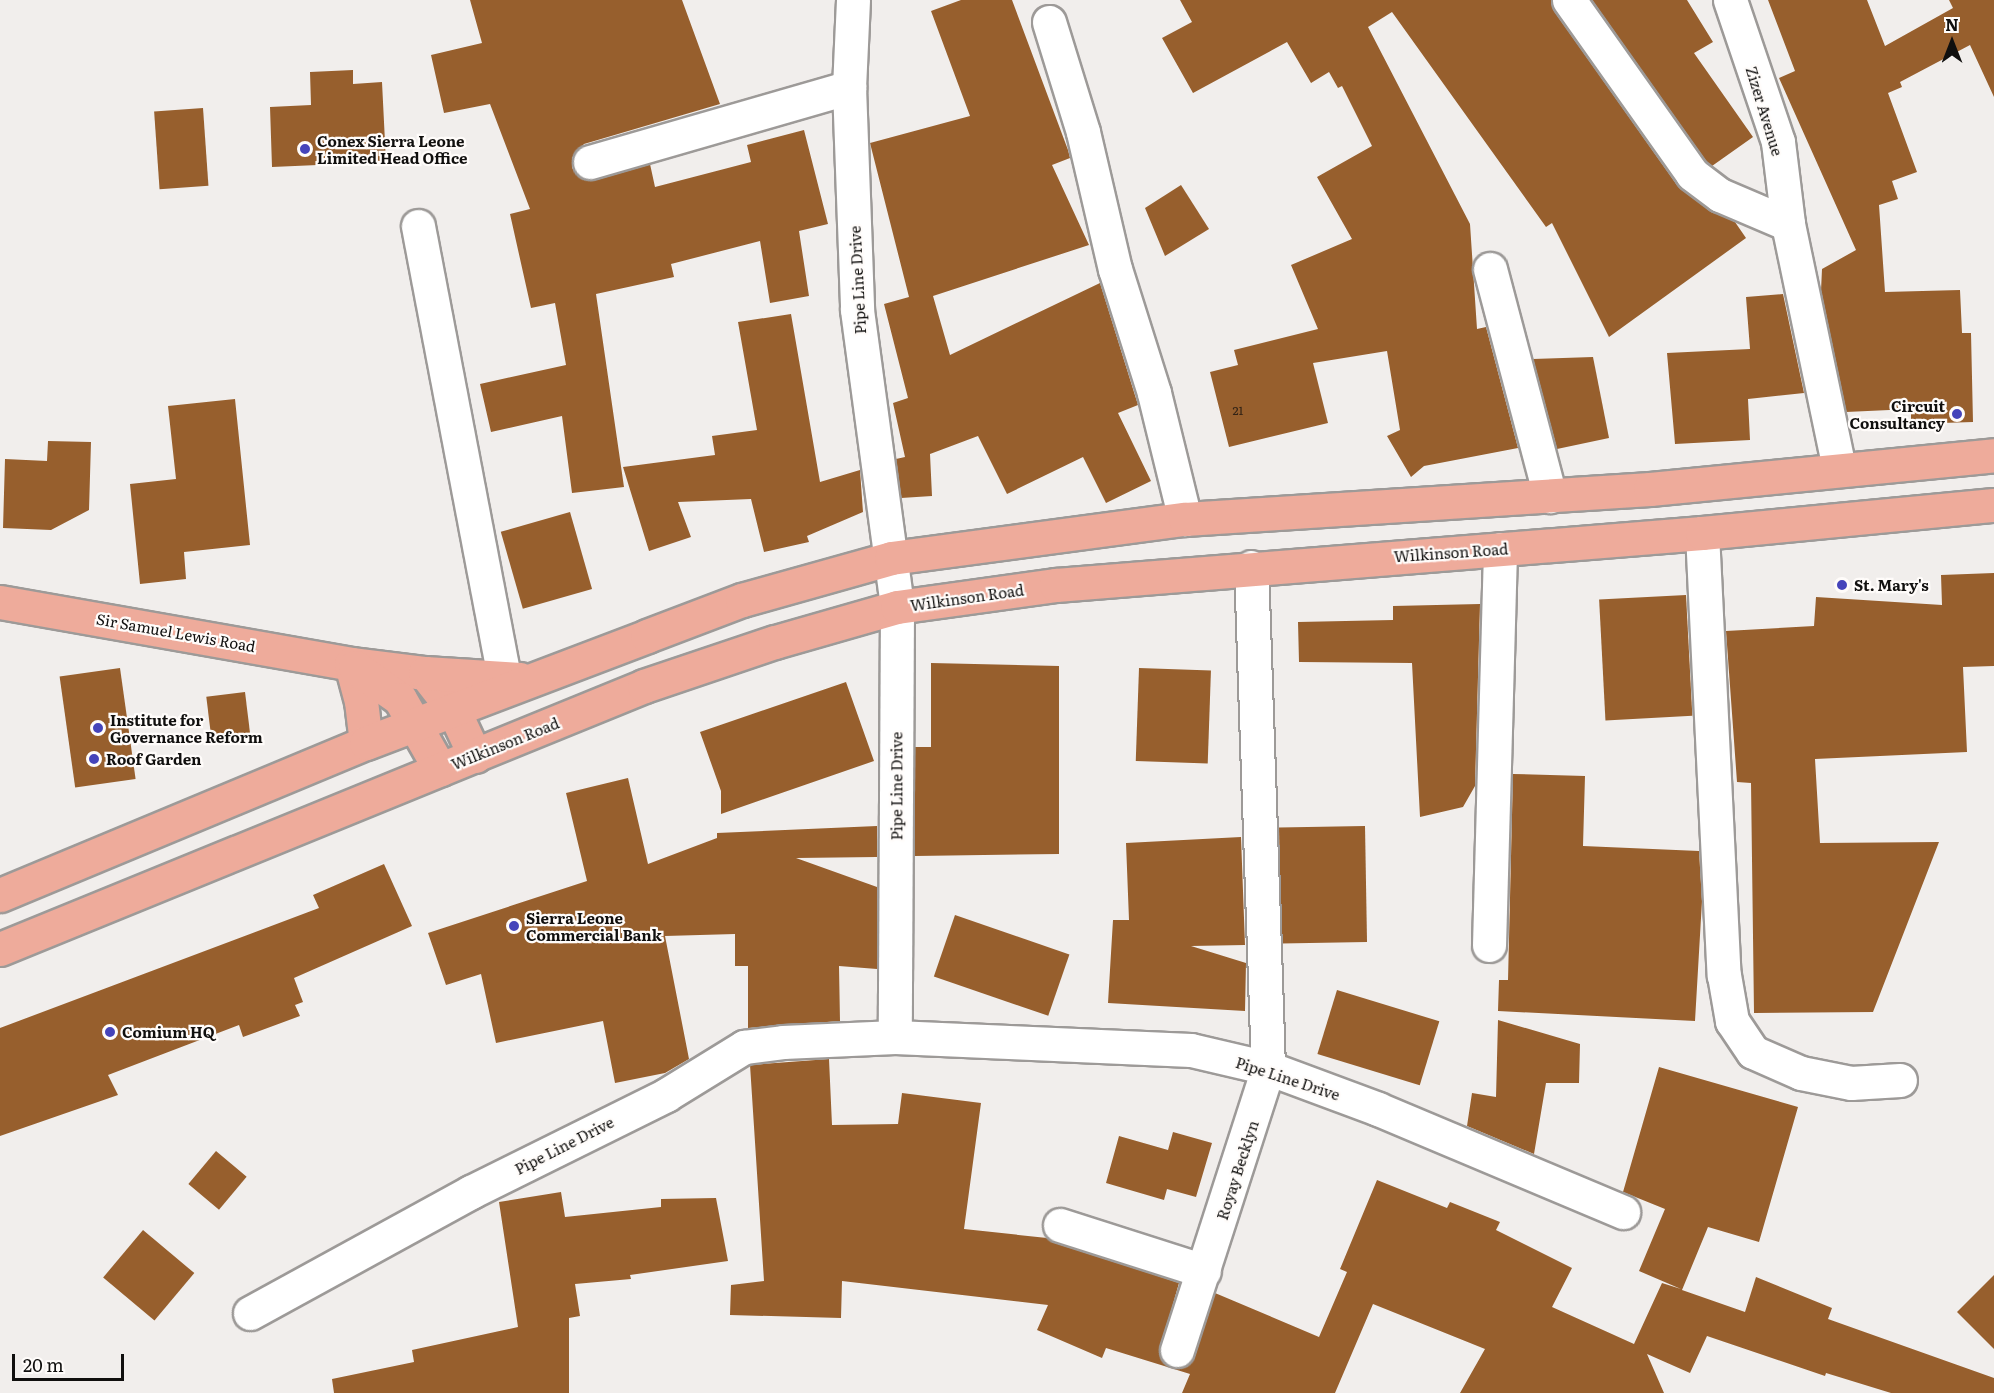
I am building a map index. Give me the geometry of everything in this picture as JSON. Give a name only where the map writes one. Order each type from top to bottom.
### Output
[{"type":"main road","points":[[0,895],[453,709],[518,679],[742,600],[891,558],[1185,519],[1550,496],[1994,455]]},
{"type":"main road","name":"Wilkinson Road","points":[[0,949],[644,686],[775,642],[897,607],[1056,585],[1251,567],[1702,533],[1994,505]]},
{"type":"main road","name":"Sir Samuel Lewis Road","points":[[0,602],[351,664],[518,679]]},
{"type":"main road","points":[[351,664],[361,701],[366,743]]},
{"type":"main road","name":"Sir Samuel Lewis Road","points":[[351,664],[400,699],[417,723],[440,770]]},
{"type":"main road","points":[[425,672],[453,709],[475,756]]},
{"type":"street","name":"Pipe Line Drive","points":[[853,0],[849,87],[857,310],[897,607],[895,1037]]},
{"type":"street","points":[[1569,0],[1692,174],[1720,195],[1788,224]]},
{"type":"street","name":"Zizer Avenue","points":[[1730,0],[1778,142],[1788,224],[1839,469]]},
{"type":"street","points":[[1049,22],[1083,132],[1114,269],[1154,393],[1185,519]]},
{"type":"street","points":[[590,162],[849,87]]},
{"type":"street","points":[[418,226],[518,679]]},
{"type":"street","points":[[1490,268],[1550,496]]},
{"type":"street","points":[[1702,533],[1724,975],[1732,1022],[1753,1052],[1801,1073],[1851,1083],[1900,1080]]},
{"type":"street","points":[[1489,945],[1500,549]]},
{"type":"street","name":"Royay Becklyn","points":[[1177,1350],[1268,1068],[1251,567]]},
{"type":"street","name":"Pipe Line Drive","points":[[250,1313],[471,1192],[666,1095],[744,1047],[895,1037],[1191,1050],[1268,1068],[1378,1109],[1623,1212]]},
{"type":"street","points":[[1060,1225],[1204,1271]]},
{"type":"building","points":[[470,0],[682,0],[720,104],[584,144],[572,158],[572,168],[585,180],[650,164],[655,187],[751,162],[747,145],[804,130],[828,224],[799,231],[809,296],[770,303],[760,241],[671,264],[674,277],[596,294],[624,487],[572,493],[562,416],[491,432],[480,384],[566,365],[555,303],[531,308],[510,214],[530,209],[490,104],[444,113],[431,55],[482,43]]},
{"type":"building","points":[[961,0],[1012,0],[1070,158],[1052,165],[1089,245],[933,296],[950,355],[1100,283],[1138,405],[1118,413],[1151,481],[1106,503],[1083,457],[1007,494],[978,436],[930,454],[932,496],[901,498],[896,459],[905,457],[893,403],[908,398],[884,304],[909,297],[870,143],[970,116],[931,11]]},
{"type":"building","points":[[1180,0],[1551,0],[1554,11],[1677,185],[1709,210],[1735,222],[1746,238],[1609,337],[1552,223],[1546,227],[1392,12],[1368,27],[1470,224],[1477,329],[1486,327],[1518,448],[1424,466],[1411,477],[1387,436],[1400,430],[1387,351],[1313,363],[1328,423],[1229,447],[1210,372],[1238,365],[1234,350],[1318,329],[1291,265],[1352,239],[1317,177],[1372,146],[1342,86],[1338,88],[1329,72],[1311,83],[1287,42],[1193,93],[1162,38],[1192,22]]},
{"type":"building","points":[[1592,0],[1687,0],[1713,42],[1694,53],[1753,137],[1712,166],[1706,161]]},
{"type":"building","points":[[1768,0],[1867,0],[1885,46],[1953,8],[1949,0],[1994,0],[1994,97],[1970,45],[1900,82],[1902,87],[1888,93],[1917,172],[1892,181],[1898,199],[1879,205],[1885,292],[1960,290],[1962,333],[1971,333],[1973,422],[1911,424],[1911,409],[1846,412],[1821,291],[1822,269],[1856,250],[1779,78],[1795,71]]},
{"type":"building","points":[[353,70],[353,84],[382,82],[386,162],[272,167],[270,107],[311,105],[310,72]]},
{"type":"building","points":[[203,108],[208,186],[160,189],[154,111]]},
{"type":"building","points":[[1181,185],[1209,229],[1165,256],[1145,208]]},
{"type":"building","points":[[1783,294],[1804,393],[1748,399],[1750,440],[1675,444],[1667,353],[1750,349],[1746,297]]},
{"type":"building","points":[[791,314],[820,482],[860,470],[863,512],[807,536],[809,542],[764,552],[751,499],[678,502],[691,537],[649,551],[623,467],[715,455],[712,436],[757,430],[738,322]]},
{"type":"building","points":[[1593,357],[1609,438],[1557,449],[1533,359]]},
{"type":"building","points":[[235,399],[250,545],[184,552],[186,579],[140,584],[130,484],[176,479],[168,406]]},
{"type":"building","points":[[48,441],[91,442],[89,510],[51,530],[3,528],[5,459],[47,461]]},
{"type":"building","points":[[570,512],[592,589],[523,609],[501,532]]},
{"type":"building","points":[[1994,573],[1994,666],[1963,667],[1967,752],[1815,759],[1820,843],[1939,842],[1873,1012],[1754,1013],[1751,783],[1737,782],[1726,631],[1814,626],[1816,597],[1942,605],[1941,575]]},
{"type":"building","points":[[1686,595],[1692,716],[1605,720],[1599,600]]},
{"type":"building","points":[[1480,604],[1475,786],[1463,807],[1420,817],[1412,663],[1299,662],[1298,622],[1393,620],[1393,606]]},
{"type":"building","points":[[931,663],[1059,666],[1059,854],[915,856],[915,747],[931,747]]},
{"type":"building","name":"Institute for Governance Reform","points":[[120,668],[136,779],[75,787],[60,676]]},
{"type":"building","points":[[1139,668],[1211,671],[1208,763],[1136,761]]},
{"type":"building","points":[[846,682],[874,761],[721,814],[721,791],[700,732]]},
{"type":"building","points":[[245,692],[250,733],[211,737],[206,697]]},
{"type":"building","points":[[1513,774],[1585,776],[1583,846],[1699,851],[1702,901],[1695,1021],[1498,1011],[1499,980],[1508,980]]},
{"type":"building","points":[[628,778],[648,864],[717,838],[717,833],[877,826],[877,857],[796,858],[877,887],[877,969],[839,966],[840,1021],[748,1028],[748,966],[735,966],[735,934],[665,936],[689,1059],[665,1073],[615,1083],[603,1021],[496,1043],[481,974],[446,985],[428,933],[587,881],[566,793]]},
{"type":"building","points":[[1365,826],[1367,942],[1281,943],[1279,828]]},
{"type":"building","points":[[1241,837],[1245,945],[1191,946],[1246,963],[1245,1011],[1108,1003],[1113,920],[1129,920],[1126,843]]},
{"type":"building","name":"Comium HQ","points":[[384,864],[412,926],[294,978],[303,1002],[295,1005],[300,1016],[243,1037],[239,1025],[108,1075],[118,1095],[0,1136],[0,1028],[319,908],[313,895]]},
{"type":"building","points":[[955,915],[1069,954],[1048,1016],[934,976]]},
{"type":"building","points":[[1337,990],[1439,1021],[1420,1085],[1317,1054]]},
{"type":"building","points":[[1498,1020],[1580,1044],[1579,1083],[1546,1083],[1534,1154],[1467,1126],[1472,1093],[1496,1097]]},
{"type":"building","points":[[829,1059],[832,1125],[898,1124],[902,1093],[981,1103],[964,1229],[1047,1238],[1179,1283],[1159,1353],[1164,1363],[1180,1368],[1195,1356],[1215,1293],[1319,1337],[1347,1272],[1340,1269],[1377,1180],[1447,1208],[1450,1202],[1500,1222],[1496,1230],[1572,1268],[1552,1307],[1634,1344],[1662,1283],[1681,1289],[1639,1271],[1665,1209],[1623,1192],[1659,1067],[1798,1107],[1759,1242],[1708,1227],[1682,1290],[1745,1312],[1756,1277],[1832,1308],[1828,1319],[1994,1378],[1994,1393],[1891,1393],[1826,1373],[1825,1376],[1707,1336],[1690,1373],[1647,1354],[1664,1393],[1460,1393],[1485,1349],[1373,1304],[1335,1393],[1182,1393],[1190,1374],[1106,1348],[1102,1358],[1037,1330],[1048,1305],[842,1281],[841,1318],[730,1315],[731,1285],[764,1281],[750,1065]]},
{"type":"building","points":[[1173,1132],[1212,1143],[1196,1197],[1167,1189],[1164,1200],[1106,1183],[1119,1136],[1168,1150]]},
{"type":"building","points":[[216,1151],[247,1177],[219,1210],[188,1184]]},
{"type":"building","points":[[561,1192],[565,1217],[661,1207],[661,1199],[716,1198],[728,1261],[630,1275],[631,1279],[575,1284],[580,1316],[569,1318],[569,1393],[334,1393],[332,1379],[414,1362],[412,1350],[518,1327],[499,1202]]},
{"type":"building","points":[[143,1230],[194,1273],[154,1321],[103,1277]]},
{"type":"building","points":[[1994,1275],[1994,1349],[1957,1312]]},
{"type":"place","name":"Conex Sierra Leone Limited Head Office","points":[[305,149]]},
{"type":"place","name":"Circuit Consultancy","points":[[1957,414]]},
{"type":"place","name":"St. Mary's","points":[[1842,585]]},
{"type":"place","name":"Institute for Governance Reform","points":[[98,728]]},
{"type":"place","name":"Roof Garden","points":[[94,759]]},
{"type":"place","name":"Sierra Leone Commercial Bank","points":[[514,926]]},
{"type":"place","name":"Comium HQ","points":[[110,1032]]}]
